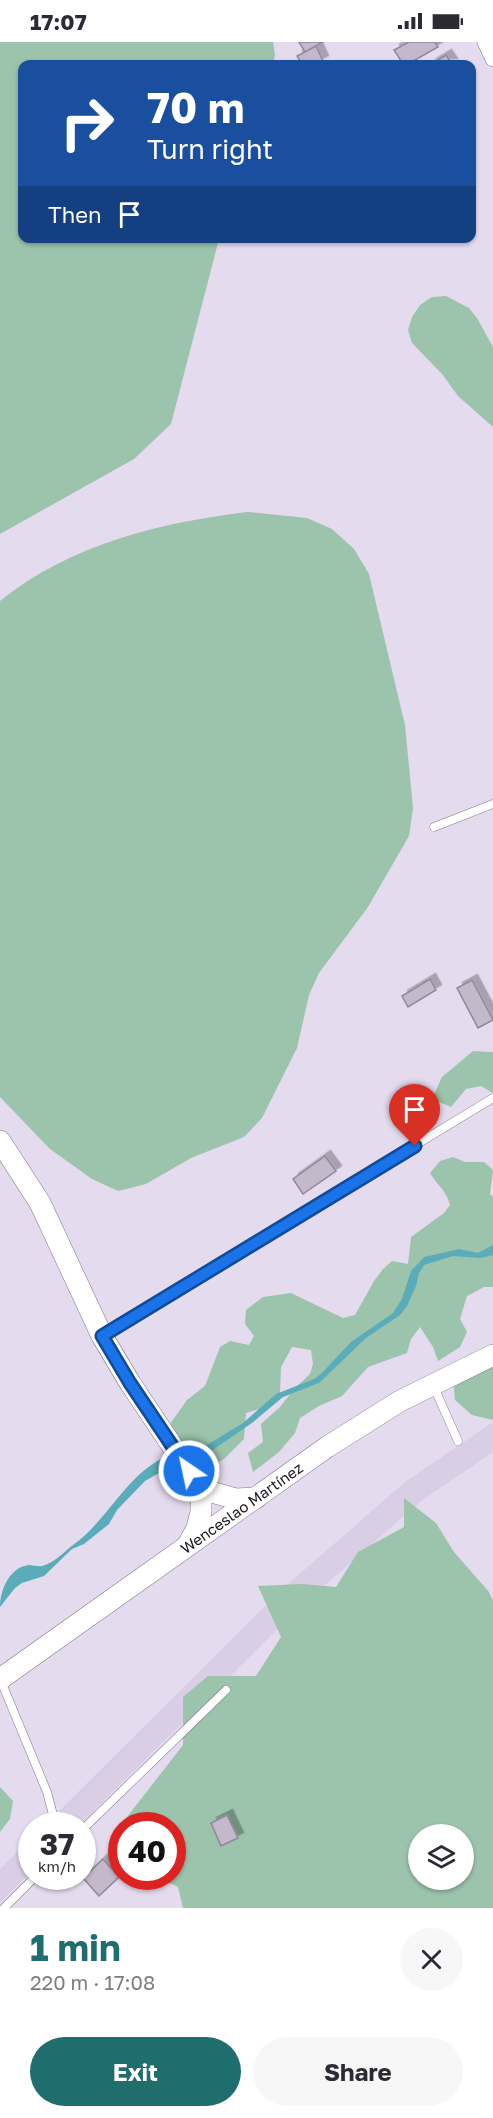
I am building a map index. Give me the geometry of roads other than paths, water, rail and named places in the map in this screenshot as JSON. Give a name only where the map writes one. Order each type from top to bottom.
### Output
[{"type":"main road","points":[[0,1141],[40,1203],[102,1336],[130,1383],[201,1489],[201,1512],[197,1528],[188,1545]]},
{"type":"main road","name":"Wenceslao Martínez","points":[[0,1679],[327,1447],[400,1401],[493,1355]]},
{"type":"main road","points":[[201,1489],[236,1499],[255,1498]]},
{"type":"street","points":[[485,42],[493,59]]},
{"type":"lane","points":[[434,827],[493,804]]},
{"type":"lane","points":[[102,1336],[493,1098]]},
{"type":"lane","points":[[432,1384],[458,1441]]},
{"type":"lane","points":[[0,1679],[47,1792],[52,1812]]},
{"type":"lane","points":[[96,1816],[226,1689]]},
{"type":"lane","points":[[4,1908],[22,1890]]},
{"type":"water","points":[[493,1245],[493,1255],[480,1258],[453,1256],[424,1265],[407,1306],[400,1315],[366,1338],[319,1383],[283,1397],[252,1423],[214,1449],[194,1457],[188,1448],[196,1444],[207,1445],[243,1423],[276,1394],[314,1379],[351,1342],[393,1313],[402,1299],[411,1271],[424,1257],[459,1249],[478,1253]]},
{"type":"water","points":[[165,1457],[171,1466],[145,1481],[117,1510],[109,1524],[84,1544],[72,1549],[44,1576],[22,1583],[15,1588],[0,1607],[4,1587],[16,1570],[29,1565],[42,1566],[59,1557],[97,1523],[139,1475]]}]
